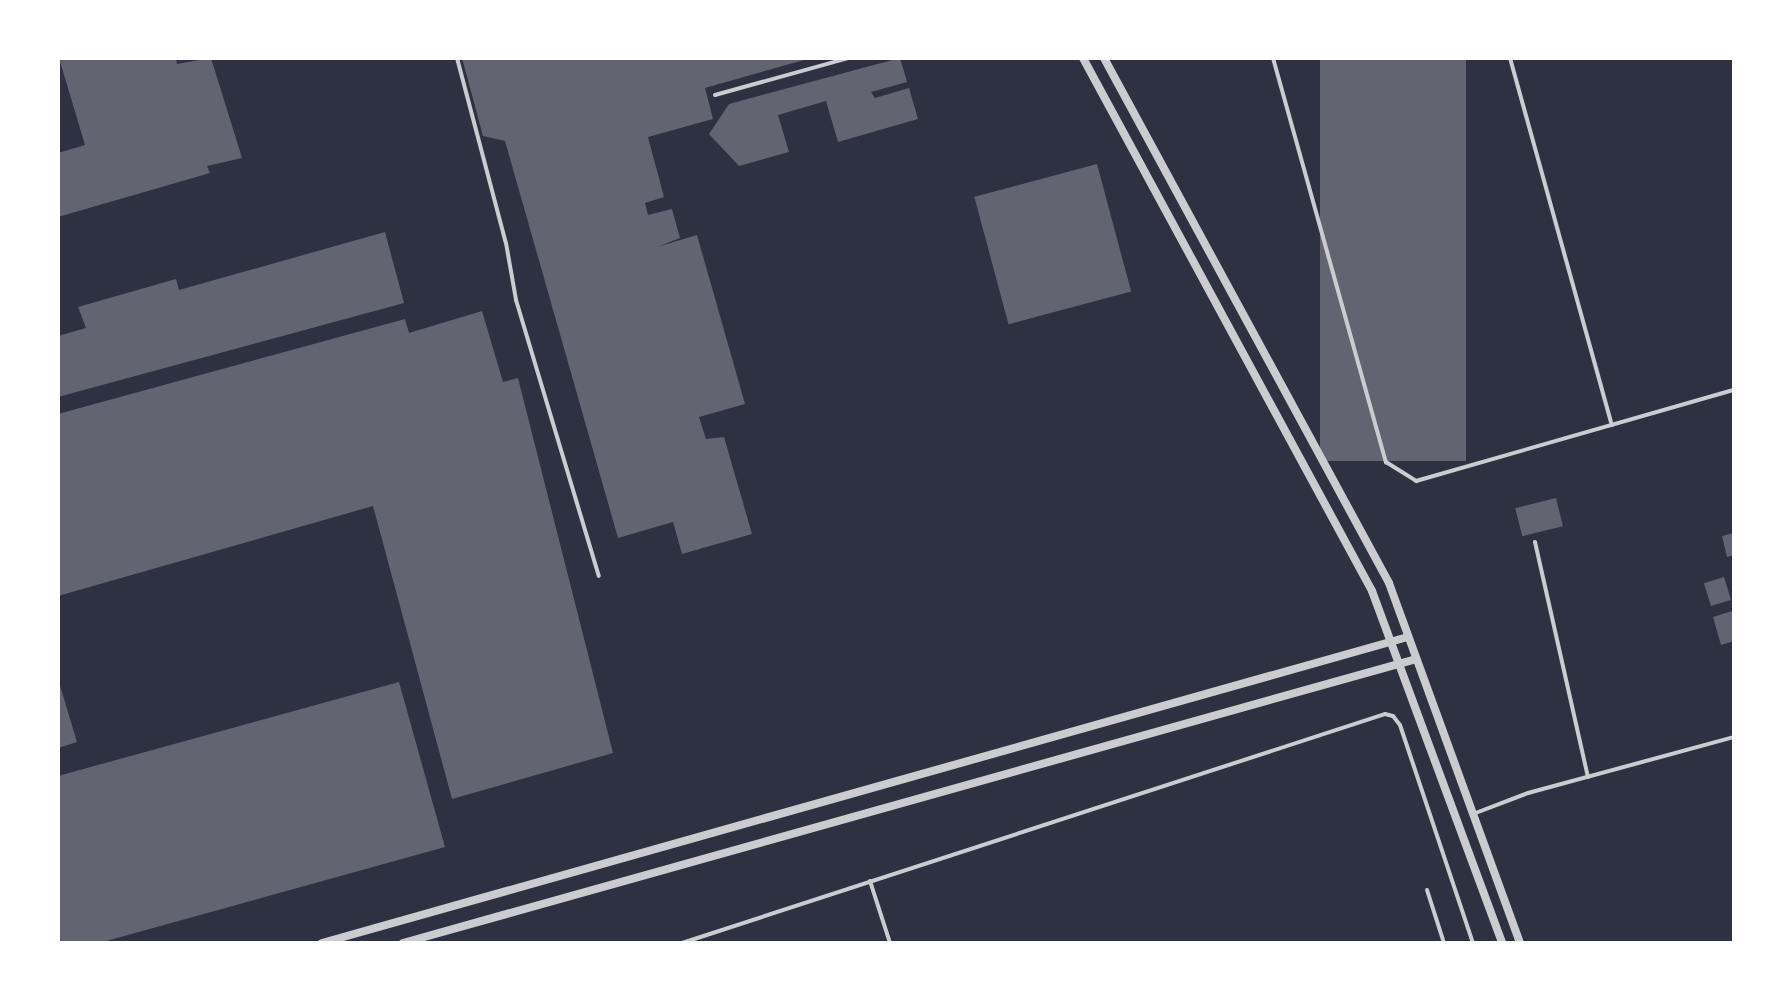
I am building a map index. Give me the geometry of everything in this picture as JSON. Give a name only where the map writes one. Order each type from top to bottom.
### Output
[{"type":"street","points":[[1083,58],[1372,591],[1502,943]]},
{"type":"street","points":[[1104,58],[1389,583],[1520,943]]},
{"type":"street","points":[[322,943],[1408,637]]},
{"type":"street","points":[[403,943],[1416,659]]},
{"type":"lane","points":[[457,58],[506,243],[516,300],[599,576]]},
{"type":"lane","points":[[715,95],[848,58]]},
{"type":"lane","points":[[1273,58],[1386,462],[1416,481],[1734,390]]},
{"type":"lane","points":[[1510,58],[1612,425]]},
{"type":"lane","points":[[1535,542],[1588,777]]},
{"type":"lane","points":[[682,943],[1385,714],[1393,716],[1400,725],[1473,943]]},
{"type":"lane","points":[[1473,814],[1528,793],[1734,737]]},
{"type":"lane","points":[[870,881],[890,943]]},
{"type":"lane","points":[[1427,890],[1444,943]]},
{"type":"building","points":[[59,58],[176,58],[177,64],[211,58],[242,158],[207,166],[210,173],[58,217],[58,153],[85,145]]},
{"type":"building","points":[[462,58],[811,58],[705,88],[713,119],[648,137],[664,197],[645,203],[648,215],[672,209],[680,238],[657,247],[697,235],[745,404],[699,417],[706,439],[724,437],[752,534],[682,554],[673,522],[618,538],[505,141],[483,136]]},
{"type":"building","points":[[900,58],[907,82],[871,92],[875,98],[909,88],[918,119],[838,142],[826,101],[778,115],[789,152],[739,166],[709,134],[729,104]]},
{"type":"building","points":[[1320,58],[1466,58],[1466,461],[1320,461]]},
{"type":"building","points":[[1097,164],[1131,292],[1008,324],[974,197]]},
{"type":"building","points":[[385,232],[404,303],[58,397],[58,336],[86,328],[78,307],[176,279],[179,290]]},
{"type":"building","points":[[482,311],[503,382],[518,378],[613,753],[452,799],[373,506],[58,596],[58,414],[405,319],[409,333]]},
{"type":"building","points":[[1556,498],[1563,526],[1522,536],[1515,508]]},
{"type":"building","points":[[1734,533],[1734,555],[1727,557],[1722,536]]},
{"type":"building","points":[[1724,577],[1731,600],[1711,606],[1704,583]]},
{"type":"building","points":[[1732,611],[1734,641],[1721,645],[1713,617]]},
{"type":"building","points":[[58,679],[77,742],[58,748]]},
{"type":"building","points":[[399,682],[445,847],[99,943],[58,943],[58,776]]}]
